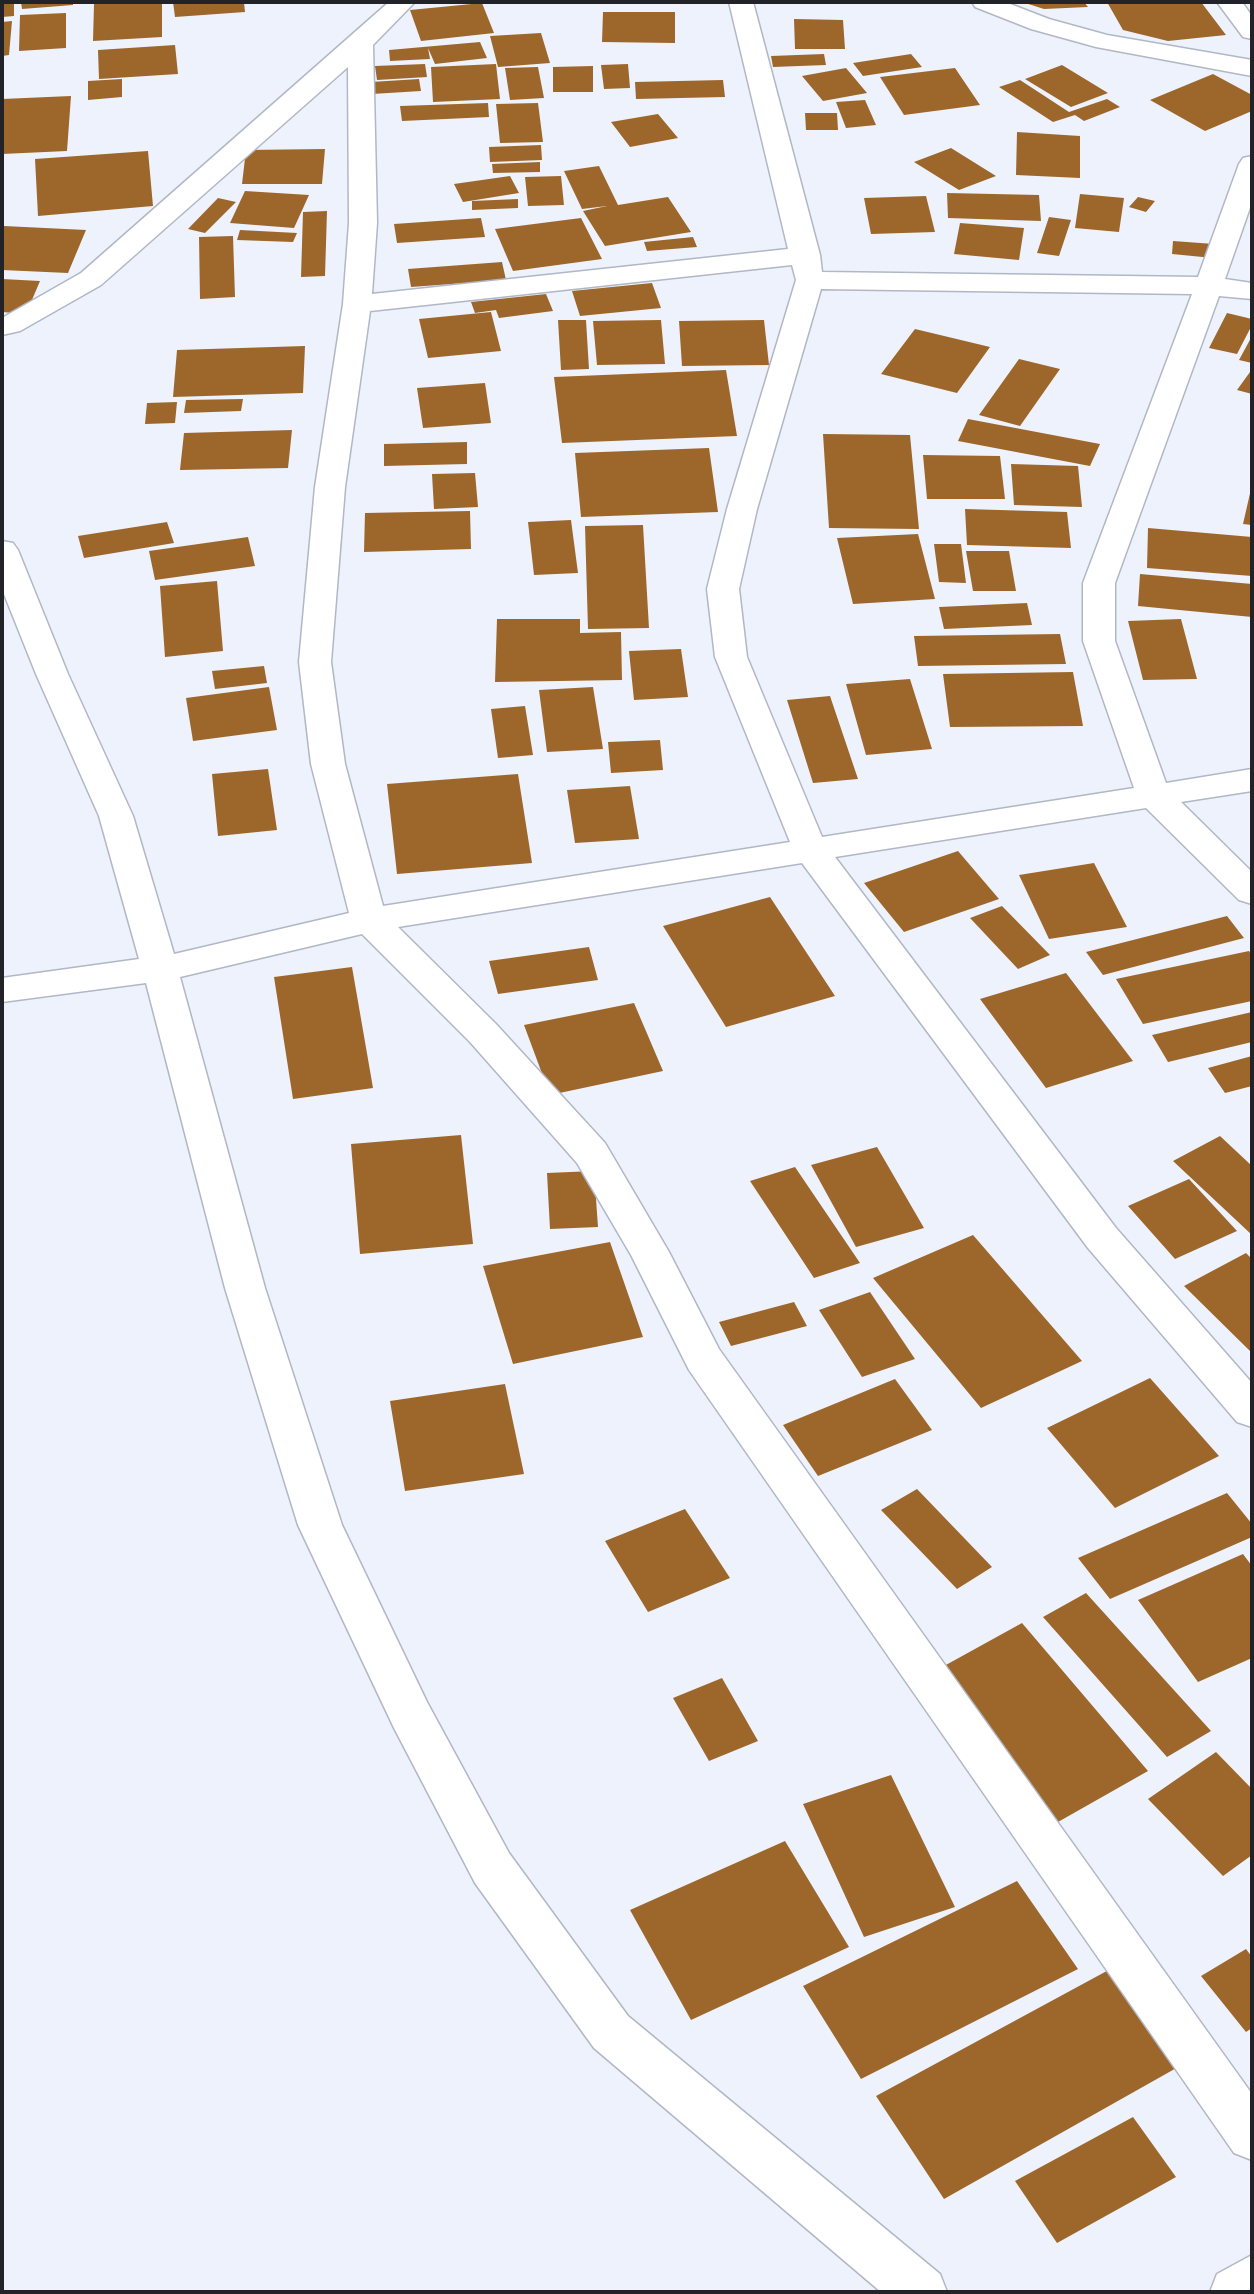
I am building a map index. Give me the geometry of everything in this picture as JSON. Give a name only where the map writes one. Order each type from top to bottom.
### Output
[{"type":"street","points":[[2,327],[91,279],[360,43],[402,2]]},
{"type":"street","points":[[741,2],[808,268],[723,589],[731,657],[810,849],[1102,1238],[1252,1411]]},
{"type":"street","points":[[984,2],[1040,24],[1105,41],[1252,68]]},
{"type":"street","points":[[1229,2],[1252,32]]},
{"type":"street","points":[[360,43],[363,223],[357,304],[330,487],[315,662],[328,764],[369,920],[483,1033],[591,1153],[649,1252],[704,1359],[1252,2136]]},
{"type":"street","points":[[1252,164],[1099,583],[1099,642],[1154,796],[1252,892]]},
{"type":"street","points":[[357,304],[808,268],[1209,286],[1252,291]]},
{"type":"street","points":[[2,550],[52,674],[116,816],[160,969],[245,1289],[320,1525],[410,1714],[492,1868],[611,2032],[921,2292]]},
{"type":"street","points":[[2,990],[160,969],[369,920],[1252,780]]},
{"type":"street","points":[[1236,2292],[1252,2281]]},
{"type":"building","points":[[2,2],[14,2],[14,16],[2,17]]},
{"type":"building","points":[[21,2],[73,2],[73,5],[22,9]]},
{"type":"building","points":[[162,2],[162,37],[93,41],[94,4]]},
{"type":"building","points":[[173,2],[244,2],[245,12],[175,17]]},
{"type":"building","points":[[1022,2],[1084,2],[1088,7],[1044,9]]},
{"type":"building","points":[[1107,2],[1201,2],[1226,35],[1168,41],[1123,30]]},
{"type":"building","points":[[482,3],[494,33],[421,41],[410,10]]},
{"type":"building","points":[[603,12],[675,12],[675,43],[602,42]]},
{"type":"building","points":[[66,13],[66,48],[19,51],[20,15]]},
{"type":"building","points":[[794,19],[843,20],[845,49],[795,49]]},
{"type":"building","points":[[12,21],[9,55],[2,56],[2,22]]},
{"type":"building","points":[[541,33],[550,63],[498,67],[490,36]]},
{"type":"building","points":[[480,42],[487,58],[435,64],[428,48],[430,59],[390,61],[389,50]]},
{"type":"building","points":[[175,45],[178,74],[99,79],[98,50]]},
{"type":"building","points":[[824,54],[826,65],[773,67],[771,56]]},
{"type":"building","points":[[911,54],[922,67],[863,76],[853,63]]},
{"type":"building","points":[[425,64],[427,77],[377,80],[375,66]]},
{"type":"building","points":[[496,64],[500,99],[433,102],[431,67]]},
{"type":"building","points":[[628,64],[630,88],[604,89],[601,65]]},
{"type":"building","points":[[1062,65],[1108,93],[1071,107],[1025,79]]},
{"type":"building","points":[[593,66],[593,92],[553,92],[553,67]]},
{"type":"building","points":[[538,67],[544,98],[510,100],[505,68]]},
{"type":"building","points":[[846,68],[867,93],[823,101],[802,76]]},
{"type":"building","points":[[955,68],[980,105],[904,115],[880,77]]},
{"type":"building","points":[[1213,74],[1252,95],[1252,111],[1205,131],[1150,100]]},
{"type":"building","points":[[122,79],[122,97],[88,100],[88,81]]},
{"type":"building","points":[[419,79],[421,91],[372,94],[371,82]]},
{"type":"building","points":[[723,80],[725,97],[636,99],[635,82]]},
{"type":"building","points":[[1020,80],[1069,112],[1107,99],[1120,107],[1084,121],[1075,115],[1053,122],[999,87]]},
{"type":"building","points":[[71,96],[67,151],[2,154],[2,99]]},
{"type":"building","points":[[865,100],[876,125],[846,128],[836,102]]},
{"type":"building","points":[[488,103],[489,117],[402,121],[400,106]]},
{"type":"building","points":[[538,103],[543,142],[500,143],[496,104]]},
{"type":"building","points":[[805,113],[837,113],[838,130],[806,130]]},
{"type":"building","points":[[658,114],[678,138],[630,147],[611,122]]},
{"type":"building","points":[[1017,132],[1080,136],[1080,178],[1016,175]]},
{"type":"building","points":[[541,145],[542,160],[490,162],[489,147]]},
{"type":"building","points":[[951,148],[996,176],[959,190],[914,162]]},
{"type":"building","points":[[325,149],[322,184],[242,184],[246,150]]},
{"type":"building","points":[[148,151],[153,206],[38,216],[35,159]]},
{"type":"building","points":[[540,162],[540,172],[493,173],[492,164]]},
{"type":"building","points":[[599,166],[618,205],[668,197],[691,232],[605,246],[583,211],[607,206],[582,209],[564,171]]},
{"type":"building","points":[[510,176],[519,193],[463,202],[454,184]]},
{"type":"building","points":[[561,176],[564,205],[528,206],[525,177]]},
{"type":"building","points":[[245,191],[309,195],[294,228],[230,223]]},
{"type":"building","points":[[947,193],[1039,195],[1041,221],[948,218]]},
{"type":"building","points":[[1080,194],[1124,198],[1119,232],[1075,228]]},
{"type":"building","points":[[926,196],[935,232],[871,234],[864,198]]},
{"type":"building","points":[[1138,197],[1155,201],[1146,212],[1129,207]]},
{"type":"building","points":[[218,198],[236,202],[205,233],[188,229]]},
{"type":"building","points":[[518,199],[518,208],[472,210],[472,201]]},
{"type":"building","points":[[327,211],[325,276],[301,277],[303,212]]},
{"type":"building","points":[[1049,217],[1071,220],[1059,256],[1037,253]]},
{"type":"building","points":[[481,218],[485,237],[397,243],[394,224]]},
{"type":"building","points":[[581,218],[602,259],[513,271],[495,229]]},
{"type":"building","points":[[960,223],[1024,228],[1019,260],[954,254]]},
{"type":"building","points":[[4,226],[86,230],[68,273],[2,270]]},
{"type":"building","points":[[240,230],[297,233],[293,242],[237,240]]},
{"type":"building","points":[[233,236],[235,297],[200,299],[199,237]]},
{"type":"building","points":[[693,237],[697,247],[647,251],[644,242]]},
{"type":"building","points":[[1173,241],[1214,244],[1213,258],[1172,254]]},
{"type":"building","points":[[502,262],[506,280],[411,287],[408,269]]},
{"type":"building","points":[[2,279],[40,281],[26,314],[2,312]]},
{"type":"building","points":[[652,283],[661,308],[580,316],[572,291]]},
{"type":"building","points":[[546,294],[553,311],[499,318],[496,310],[475,313],[471,302]]},
{"type":"building","points":[[491,312],[501,351],[428,358],[419,319]]},
{"type":"building","points":[[1227,313],[1252,319],[1252,325],[1237,354],[1209,348]]},
{"type":"building","points":[[558,320],[586,320],[589,369],[561,370]]},
{"type":"building","points":[[661,320],[665,364],[597,365],[593,321]]},
{"type":"building","points":[[764,320],[769,365],[682,366],[679,321]]},
{"type":"building","points":[[915,329],[990,347],[957,393],[881,374]]},
{"type":"building","points":[[1252,336],[1252,363],[1239,360]]},
{"type":"building","points":[[305,346],[303,393],[173,397],[177,350]]},
{"type":"building","points":[[1019,359],[1060,369],[1020,426],[979,415]]},
{"type":"building","points":[[726,370],[737,436],[562,443],[554,377]]},
{"type":"building","points":[[1250,372],[1252,394],[1237,390]]},
{"type":"building","points":[[485,383],[491,423],[423,428],[417,388]]},
{"type":"building","points":[[243,399],[241,411],[184,413],[186,400]]},
{"type":"building","points":[[177,402],[175,423],[145,424],[147,403]]},
{"type":"building","points":[[968,419],[1100,444],[1090,466],[958,441]]},
{"type":"building","points":[[292,430],[288,468],[180,470],[184,433]]},
{"type":"building","points":[[823,434],[910,435],[919,529],[829,528]]},
{"type":"building","points":[[467,442],[467,464],[384,466],[384,444]]},
{"type":"building","points":[[709,448],[718,512],[581,517],[575,453]]},
{"type":"building","points":[[923,455],[1000,456],[1005,499],[927,499]]},
{"type":"building","points":[[1011,464],[1078,466],[1082,507],[1014,505]]},
{"type":"building","points":[[475,473],[478,507],[434,509],[432,474]]},
{"type":"building","points":[[1252,489],[1252,525],[1243,524]]},
{"type":"building","points":[[965,509],[1067,512],[1071,548],[967,545]]},
{"type":"building","points":[[470,511],[471,549],[364,552],[365,513]]},
{"type":"building","points":[[571,520],[578,573],[534,575],[528,522]]},
{"type":"building","points":[[167,522],[174,543],[84,558],[78,536]]},
{"type":"building","points":[[643,525],[649,628],[588,629],[585,526]]},
{"type":"building","points":[[1148,528],[1252,537],[1252,576],[1147,568]]},
{"type":"building","points":[[918,534],[935,599],[853,604],[837,538]]},
{"type":"building","points":[[248,537],[255,566],[155,580],[149,551]]},
{"type":"building","points":[[934,544],[961,544],[966,583],[939,582]]},
{"type":"building","points":[[966,551],[1009,551],[1016,591],[973,591]]},
{"type":"building","points":[[1140,574],[1252,584],[1252,617],[1138,606]]},
{"type":"building","points":[[217,581],[223,651],[165,657],[160,586]]},
{"type":"building","points":[[1027,603],[1032,625],[944,629],[939,607]]},
{"type":"building","points":[[497,619],[580,619],[580,633],[621,632],[622,680],[495,682]]},
{"type":"building","points":[[1181,619],[1197,679],[1143,680],[1128,621]]},
{"type":"building","points":[[1060,634],[1066,664],[918,666],[914,636]]},
{"type":"building","points":[[681,649],[688,697],[634,700],[629,651]]},
{"type":"building","points":[[264,666],[267,683],[215,689],[212,671]]},
{"type":"building","points":[[1073,672],[1083,726],[950,727],[943,674]]},
{"type":"building","points":[[910,679],[932,749],[866,755],[846,684]]},
{"type":"building","points":[[269,687],[277,730],[193,741],[186,698]]},
{"type":"building","points":[[593,687],[603,749],[547,752],[539,690]]},
{"type":"building","points":[[830,696],[858,779],[813,783],[787,700]]},
{"type":"building","points":[[525,706],[533,755],[498,758],[491,709]]},
{"type":"building","points":[[660,740],[663,770],[611,773],[608,742]]},
{"type":"building","points":[[268,769],[277,830],[218,836],[212,774]]},
{"type":"building","points":[[518,774],[532,863],[397,874],[387,784]]},
{"type":"building","points":[[630,786],[639,839],[575,843],[567,790]]},
{"type":"building","points":[[958,851],[999,899],[904,932],[864,883]]},
{"type":"building","points":[[1094,863],[1127,927],[1049,939],[1019,875]]},
{"type":"building","points":[[770,897],[835,996],[726,1027],[663,926]]},
{"type":"building","points":[[1002,906],[1050,955],[1018,969],[970,918]]},
{"type":"building","points":[[1227,916],[1244,938],[1103,975],[1086,952]]},
{"type":"building","points":[[589,947],[598,980],[498,994],[489,961]]},
{"type":"building","points":[[1249,951],[1252,956],[1252,1001],[1143,1024],[1116,979]]},
{"type":"building","points":[[352,967],[373,1088],[293,1099],[274,977]]},
{"type":"building","points":[[1066,973],[1133,1061],[1046,1088],[980,999]]},
{"type":"building","points":[[634,1003],[663,1071],[550,1095],[524,1025]]},
{"type":"building","points":[[1252,1012],[1252,1042],[1168,1062],[1152,1035]]},
{"type":"building","points":[[1252,1056],[1252,1086],[1225,1093],[1208,1068]]},
{"type":"building","points":[[461,1135],[473,1244],[360,1254],[351,1144]]},
{"type":"building","points":[[1220,1136],[1252,1166],[1252,1235],[1173,1161]]},
{"type":"building","points":[[877,1147],[924,1228],[856,1247],[811,1165]]},
{"type":"building","points":[[795,1167],[860,1263],[814,1278],[750,1181]]},
{"type":"building","points":[[594,1171],[598,1227],[550,1229],[547,1173]]},
{"type":"building","points":[[1189,1179],[1237,1231],[1175,1259],[1128,1206]]},
{"type":"building","points":[[973,1235],[1082,1361],[981,1408],[873,1278]]},
{"type":"building","points":[[610,1242],[643,1337],[513,1364],[483,1266]]},
{"type":"building","points":[[1246,1253],[1252,1259],[1252,1353],[1184,1286]]},
{"type":"building","points":[[870,1292],[915,1359],[862,1377],[819,1310]]},
{"type":"building","points":[[794,1302],[807,1326],[731,1346],[719,1322]]},
{"type":"building","points":[[1150,1378],[1219,1456],[1115,1508],[1047,1428]]},
{"type":"building","points":[[895,1379],[932,1430],[818,1476],[783,1425]]},
{"type":"building","points":[[505,1384],[524,1474],[405,1491],[390,1401]]},
{"type":"building","points":[[917,1489],[992,1567],[957,1589],[881,1510]]},
{"type":"building","points":[[1227,1493],[1252,1524],[1252,1537],[1110,1599],[1078,1558]]},
{"type":"building","points":[[685,1509],[730,1578],[648,1612],[605,1541]]},
{"type":"building","points":[[1243,1554],[1252,1566],[1252,1658],[1198,1682],[1138,1600]]},
{"type":"building","points":[[1086,1593],[1211,1731],[1167,1757],[1043,1617]]},
{"type":"building","points":[[1022,1623],[1148,1771],[1058,1822],[935,1671]]},
{"type":"building","points":[[722,1678],[758,1741],[709,1761],[673,1698]]},
{"type":"building","points":[[1216,1752],[1252,1789],[1252,1855],[1223,1876],[1148,1799]]},
{"type":"building","points":[[891,1775],[955,1907],[864,1937],[803,1804]]},
{"type":"building","points":[[785,1841],[849,1947],[691,2020],[630,1910]]},
{"type":"building","points":[[1017,1881],[1078,1969],[861,2079],[803,1986]]},
{"type":"building","points":[[1246,1949],[1252,1957],[1252,2028],[1246,2032],[1201,1976]]},
{"type":"building","points":[[1116,1966],[1187,2062],[944,2199],[876,2096]]},
{"type":"building","points":[[1133,2117],[1176,2177],[1057,2243],[1015,2181]]}]
